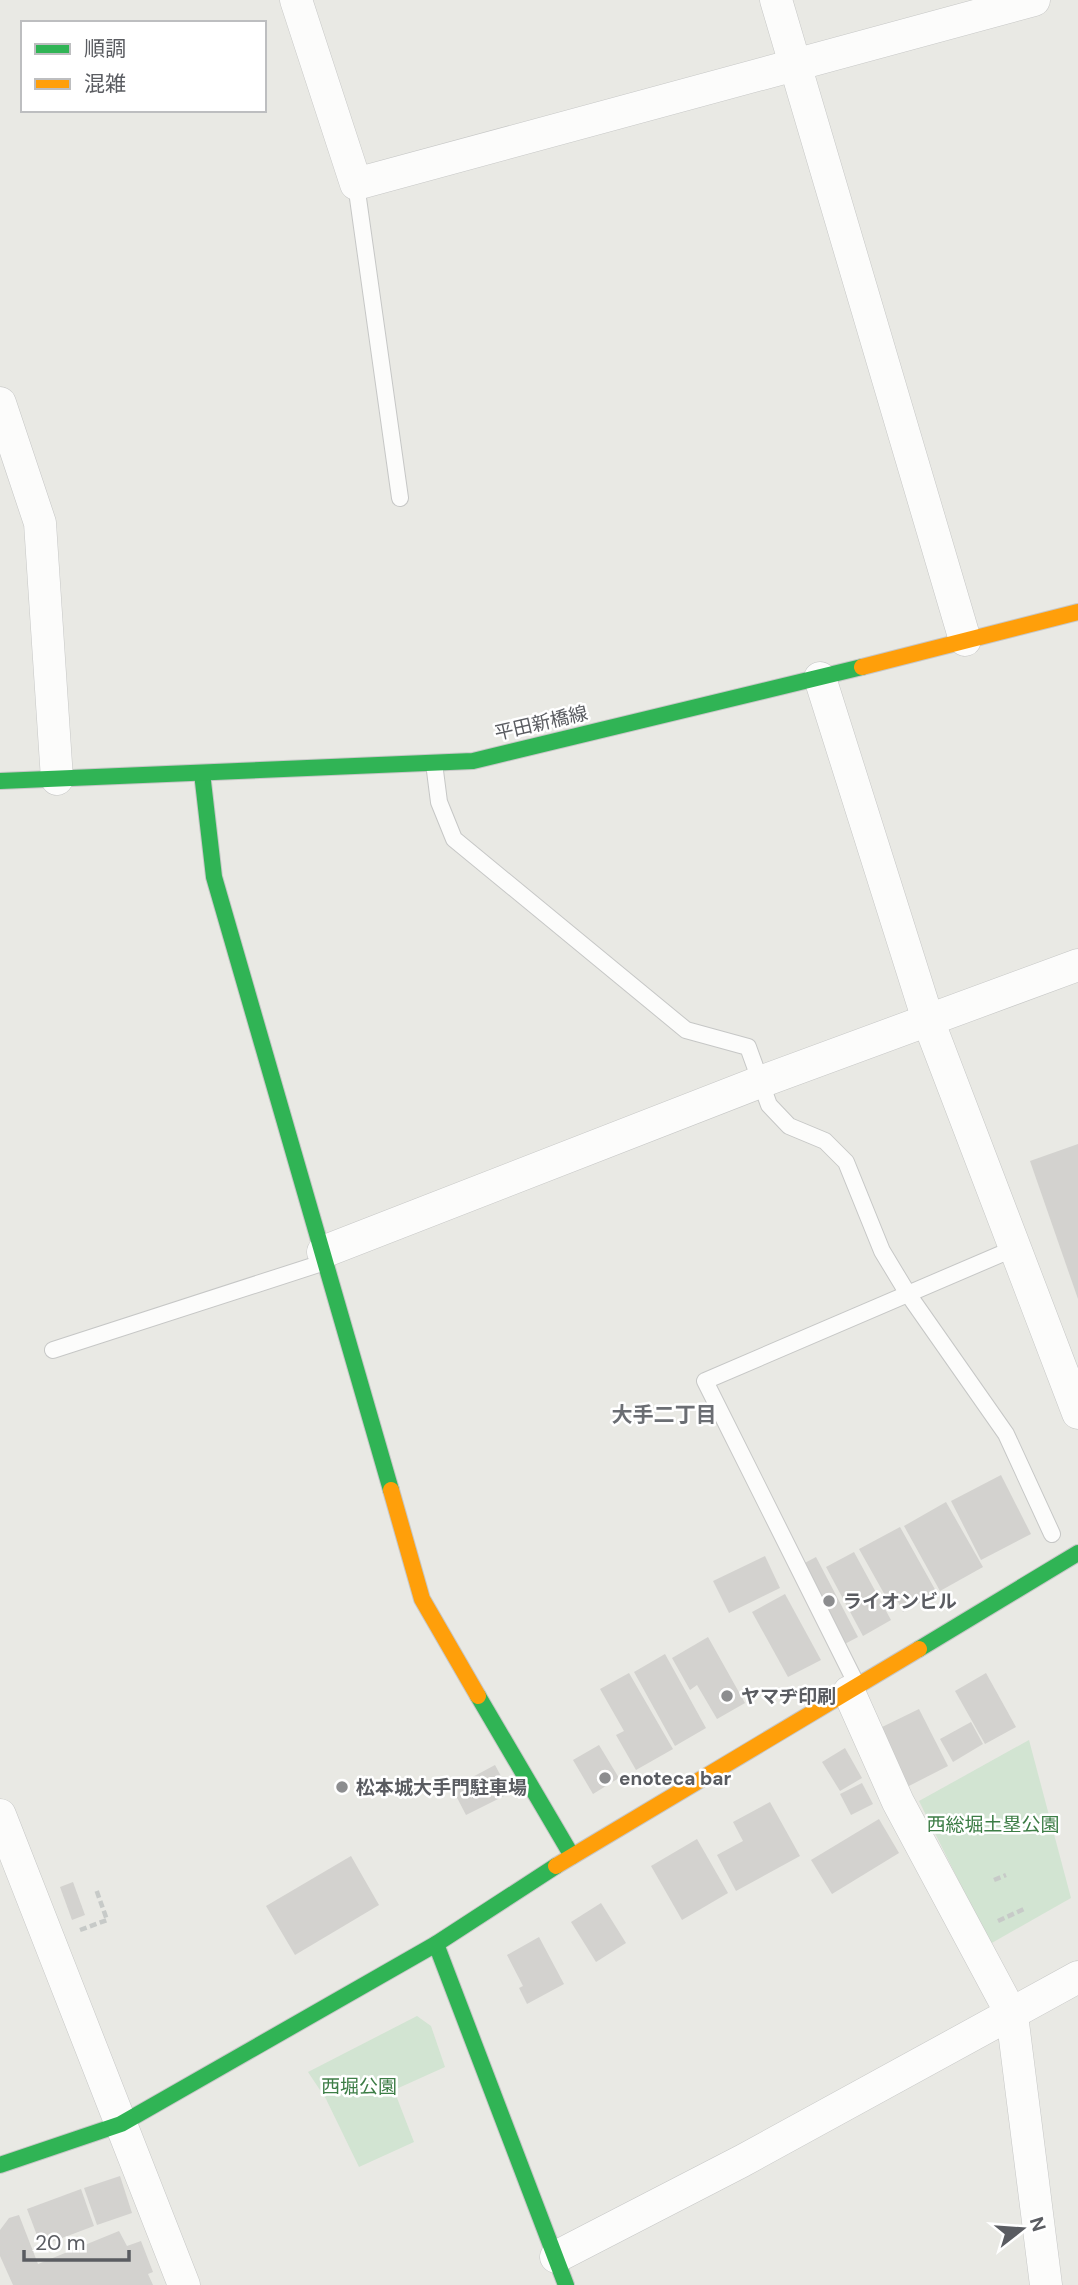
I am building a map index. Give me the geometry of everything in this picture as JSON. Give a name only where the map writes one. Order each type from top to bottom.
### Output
[{"type":"street","points":[[296,0],[356,184],[1034,0]]},
{"type":"street","points":[[776,0],[965,640]]},
{"type":"street","points":[[0,403],[40,523],[57,779]]},
{"type":"street","name":"平田新橋線","points":[[0,781],[473,761],[820,678],[1078,612]]},
{"type":"street","points":[[820,678],[928,1020],[1078,1413]]},
{"type":"street","points":[[201,773],[214,877],[422,1599],[572,1856]]},
{"type":"street","points":[[324,1257],[760,1082],[1078,965]]},
{"type":"street","points":[[0,2165],[121,2124],[436,1944],[572,1856],[1078,1553]]},
{"type":"street","points":[[853,1690],[898,1802],[1012,2015],[1046,2285]]},
{"type":"street","points":[[0,1815],[184,2285]]},
{"type":"street","points":[[436,1944],[561,2271],[754,2154],[1078,1977]]},
{"type":"lane","points":[[356,184],[400,498]]},
{"type":"lane","points":[[434,762],[439,802],[454,839],[685,1030],[748,1047],[769,1105],[789,1126],[825,1141],[846,1162],[882,1251],[908,1294],[1006,1434],[1052,1534]]},
{"type":"lane","points":[[853,1690],[705,1381],[1015,1248]]},
{"type":"lane","points":[[53,1350],[324,1257]]},
{"type":"path","points":[[994,1880],[1006,1875]]},
{"type":"path","points":[[76,1931],[107,1920],[96,1889]]},
{"type":"green space","name":"西総堀土塁公園","points":[[1029,1740],[1071,1898],[990,1944],[919,1801]]},
{"type":"green space","name":"西堀公園","points":[[417,2016],[431,2026],[445,2067],[394,2090],[414,2142],[359,2167],[326,2099],[308,2072]]},
{"type":"building","points":[[1078,1144],[1078,1299],[1030,1161]]},
{"type":"building","points":[[1001,1475],[1031,1534],[981,1560],[951,1501]]},
{"type":"building","points":[[946,1502],[983,1567],[940,1591],[904,1526]]},
{"type":"building","points":[[900,1527],[937,1593],[903,1612],[893,1592],[886,1597],[859,1549]]},
{"type":"building","points":[[854,1552],[891,1620],[863,1636],[826,1567]]},
{"type":"building","points":[[765,1556],[780,1588],[729,1613],[713,1581]]},
{"type":"building","name":"ライオンビル","points":[[816,1557],[858,1637],[841,1646],[799,1566]]},
{"type":"building","points":[[785,1594],[821,1660],[788,1677],[752,1612]]},
{"type":"building","points":[[708,1637],[745,1703],[717,1719],[697,1685],[690,1690],[672,1658]]},
{"type":"building","points":[[665,1654],[706,1728],[675,1746],[634,1672]]},
{"type":"building","points":[[629,1673],[673,1749],[636,1770],[616,1735],[624,1731],[600,1689]]},
{"type":"building","points":[[986,1673],[1016,1727],[985,1744],[955,1691]]},
{"type":"building","points":[[919,1709],[948,1766],[907,1787],[878,1729]]},
{"type":"building","points":[[971,1722],[983,1744],[953,1762],[940,1739]]},
{"type":"building","points":[[599,1745],[619,1778],[593,1794],[573,1760]]},
{"type":"building","points":[[845,1748],[862,1778],[840,1791],[822,1762]]},
{"type":"building","points":[[495,1765],[510,1793],[466,1815],[452,1788]]},
{"type":"building","points":[[862,1783],[873,1804],[851,1815],[840,1794]]},
{"type":"building","points":[[770,1802],[800,1856],[736,1891],[717,1855],[743,1841],[733,1822]]},
{"type":"building","points":[[879,1819],[899,1853],[832,1894],[811,1860]]},
{"type":"building","points":[[697,1839],[728,1893],[682,1920],[651,1866]]},
{"type":"building","points":[[351,1856],[379,1905],[295,1955],[266,1906]]},
{"type":"building","points":[[73,1882],[85,1915],[72,1920],[60,1887]]},
{"type":"building","points":[[601,1903],[626,1943],[596,1962],[571,1922]]},
{"type":"building","points":[[539,1937],[564,1984],[527,2004],[519,1988],[523,1986],[507,1955]]},
{"type":"building","points":[[120,2176],[132,2213],[97,2225],[84,2188]]},
{"type":"building","points":[[81,2189],[94,2226],[41,2246],[27,2209]]},
{"type":"building","points":[[19,2215],[38,2264],[119,2231],[127,2246],[141,2241],[153,2272],[148,2274],[153,2285],[13,2285],[0,2256],[0,2230],[9,2218]]},
{"type":"traffic: fast","points":[[0,781],[473,761],[862,667]]},
{"type":"traffic: fast","points":[[202,773],[214,877],[391,1490]]},
{"type":"traffic: fast","points":[[919,1649],[1078,1553]]},
{"type":"traffic: fast","points":[[478,1696],[572,1856]]},
{"type":"traffic: fast","points":[[0,2165],[121,2124],[436,1944],[556,1866]]},
{"type":"traffic: fast","points":[[436,1944],[566,2285]]},
{"type":"traffic: slow","points":[[862,667],[1078,612]]},
{"type":"traffic: slow","points":[[391,1490],[422,1599],[478,1696]]},
{"type":"traffic: slow","points":[[556,1866],[919,1649]]},
{"type":"place","name":"ライオンビル","points":[[829,1601]]},
{"type":"place","name":"ヤマヂ印刷","points":[[727,1696]]},
{"type":"place","name":"enoteca bar","points":[[605,1778]]},
{"type":"place","name":"松本城大手門駐車場","points":[[342,1787]]},
{"type":"district","name":"大手二丁目","points":[[664,1415]]}]
